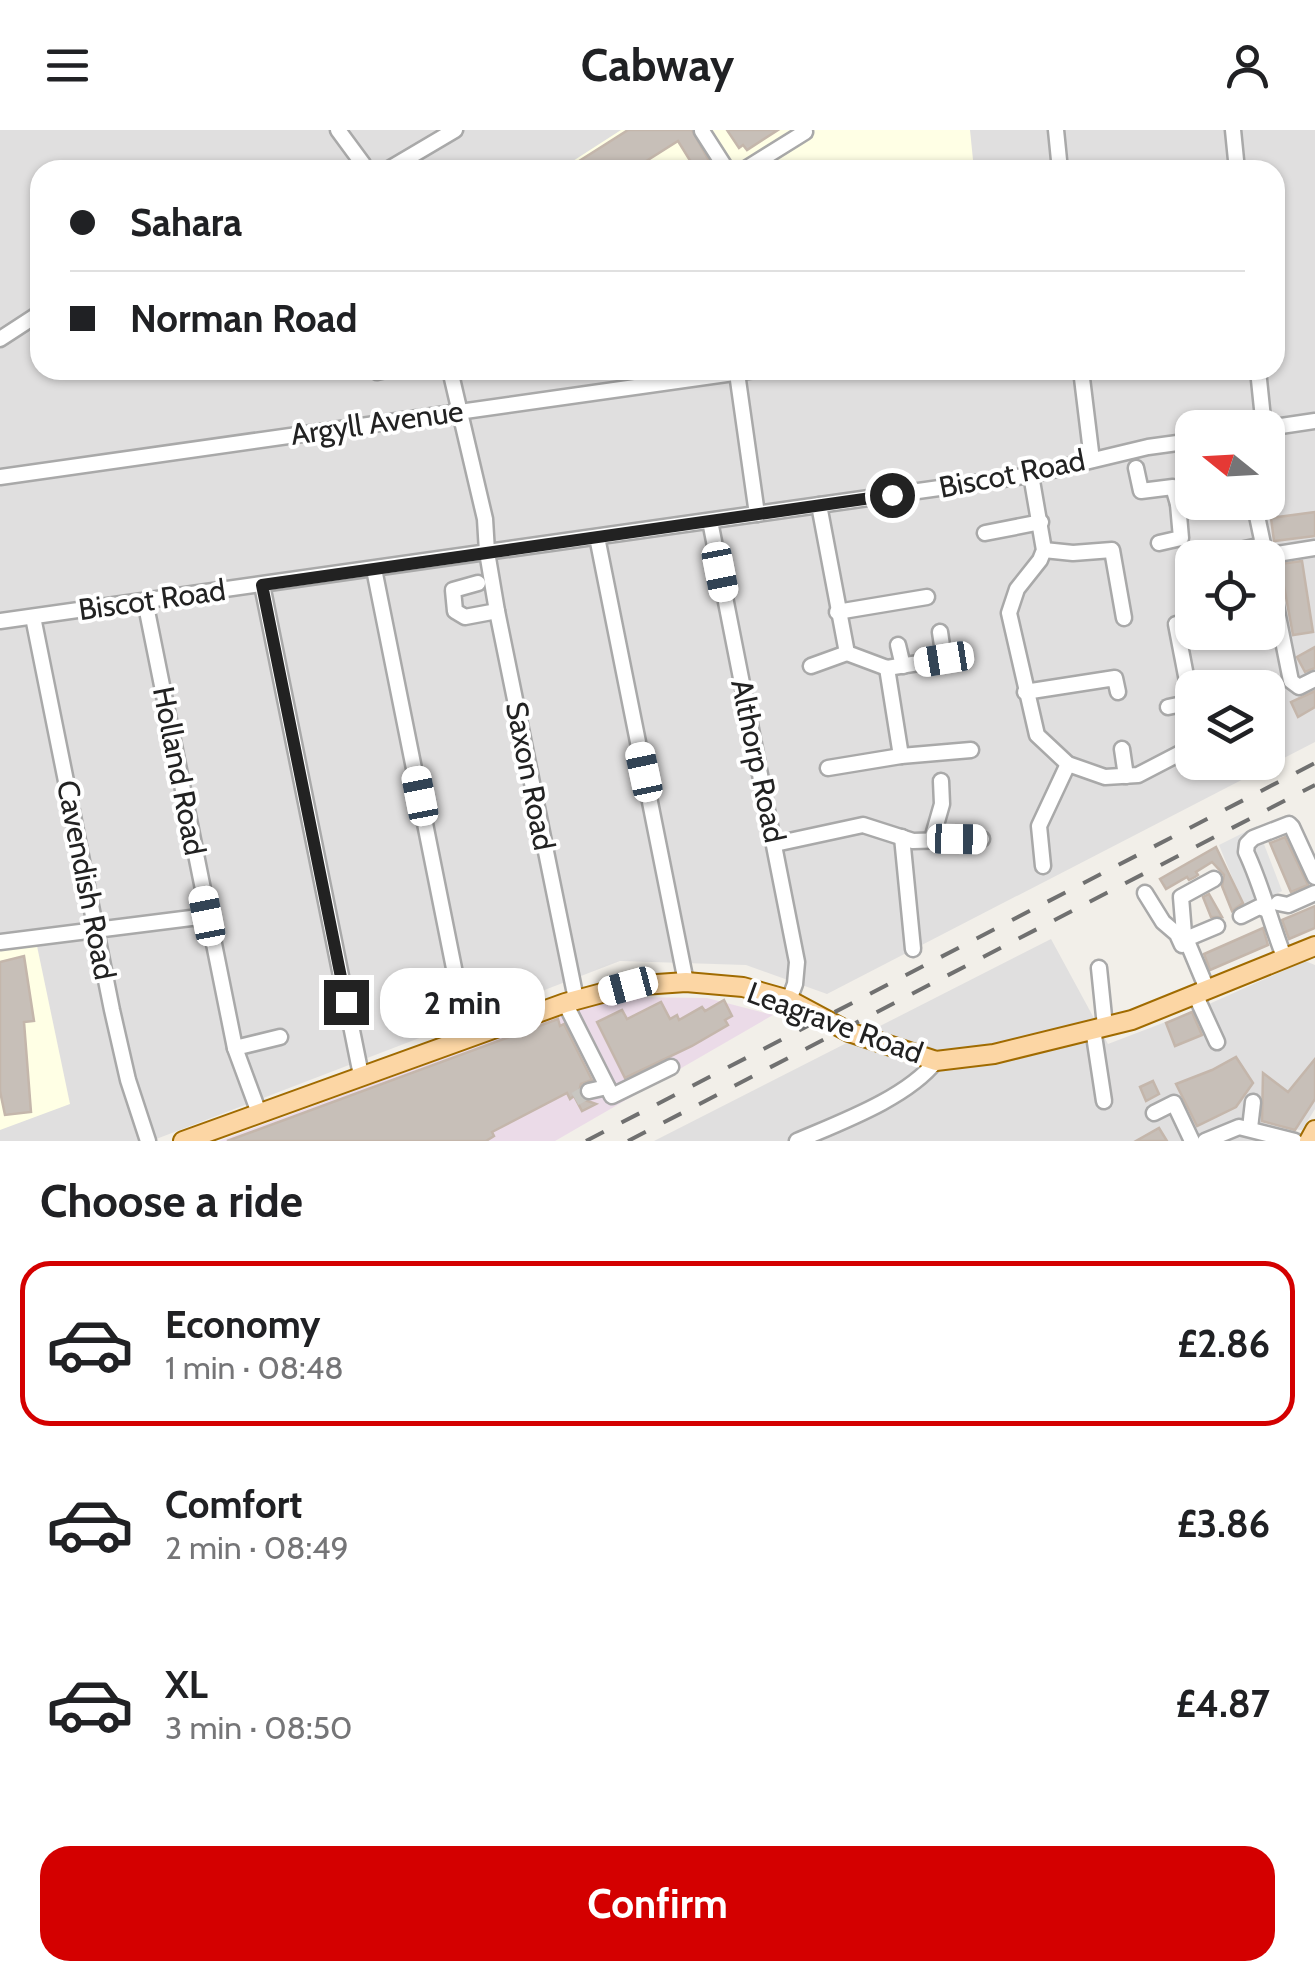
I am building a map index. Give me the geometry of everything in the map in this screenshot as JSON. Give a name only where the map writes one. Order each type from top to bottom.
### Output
[{"type":"main road","name":"Leagrave Road","points":[[183,1141],[570,1001],[628,986],[686,982],[744,987],[789,1000],[849,1032],[936,1060],[994,1054],[1132,1020],[1314,949]]},
{"type":"main road","points":[[1310,1141],[1315,1130]]},
{"type":"street","points":[[338,130],[357,160]]},
{"type":"street","points":[[405,160],[454,130]]},
{"type":"street","points":[[1056,130],[1059,160]]},
{"type":"street","points":[[1234,130],[1237,160]]},
{"type":"street","points":[[702,132],[720,160]]},
{"type":"street","points":[[759,160],[800,133]]},
{"type":"street","points":[[0,339],[30,320]]},
{"type":"street","name":"Saxon Road","points":[[453,380],[486,519],[497,611],[570,1001],[607,1087]]},
{"type":"street","name":"Argyll Avenue","points":[[0,477],[678,380]]},
{"type":"street","points":[[733,380],[758,514]]},
{"type":"street","points":[[1081,380],[1092,460]]},
{"type":"street","points":[[1259,380],[1264,410]]},
{"type":"street","points":[[1285,425],[1315,421]]},
{"type":"street","name":"Biscot Road","points":[[0,621],[1032,475],[1175,444]]},
{"type":"street","points":[[1136,468],[1141,491],[1175,490]]},
{"type":"street","points":[[1032,475],[1044,550],[1017,589],[1009,614],[1036,735],[1068,764],[1105,777],[1138,775],[1175,756]]},
{"type":"street","points":[[819,506],[848,654]]},
{"type":"street","points":[[1159,543],[1181,538],[1183,520]]},
{"type":"street","name":"Althorp Road","points":[[710,521],[797,962],[796,984],[789,1000]]},
{"type":"street","points":[[985,533],[1041,522]]},
{"type":"street","points":[[597,537],[686,982]]},
{"type":"street","points":[[1285,553],[1315,548]]},
{"type":"street","points":[[1044,550],[1112,550],[1124,618]]},
{"type":"street","points":[[374,569],[468,1038]]},
{"type":"street","points":[[478,584],[454,590],[455,611],[465,618],[497,611]]},
{"type":"street","points":[[262,585],[361,1075]]},
{"type":"street","points":[[837,612],[927,597]]},
{"type":"street","name":"Holland Road","points":[[145,601],[235,1048],[259,1113]]},
{"type":"street","name":"Cavendish Road","points":[[33,617],[128,1080],[148,1141]]},
{"type":"street","points":[[811,666],[848,654],[895,667],[944,659],[940,632]]},
{"type":"street","points":[[898,646],[895,667],[900,756]]},
{"type":"street","points":[[1285,650],[1291,681],[1299,687],[1315,679]]},
{"type":"street","points":[[1025,692],[1115,678],[1118,692]]},
{"type":"street","points":[[1168,707],[1175,706]]},
{"type":"street","points":[[1122,749],[1126,776]]},
{"type":"street","points":[[828,768],[971,750]]},
{"type":"street","points":[[1043,866],[1039,826],[1068,764]]},
{"type":"street","points":[[932,838],[942,804],[941,781]]},
{"type":"street","points":[[775,844],[863,824],[913,841],[982,840]]},
{"type":"street","points":[[1286,959],[1272,906],[1246,852],[1247,844],[1285,825],[1292,827],[1315,878]]},
{"type":"street","points":[[902,837],[913,949]]},
{"type":"street","points":[[1214,879],[1181,898],[1186,939],[1217,1042]]},
{"type":"street","points":[[1146,893],[1162,922],[1177,934],[1201,992]]},
{"type":"street","points":[[1240,916],[1259,908],[1288,906],[1315,893]]},
{"type":"street","points":[[0,942],[207,916]]},
{"type":"street","points":[[1186,939],[1217,926]]},
{"type":"street","points":[[1099,968],[1104,1101]]},
{"type":"street","points":[[235,1048],[280,1037]]},
{"type":"street","points":[[797,1141],[817,1137],[903,1090],[923,1078],[936,1060]]},
{"type":"street","points":[[589,1091],[607,1087],[612,1096],[671,1067]]},
{"type":"street","points":[[1250,1128],[1253,1102]]},
{"type":"street","points":[[1154,1112],[1174,1104],[1192,1141]]},
{"type":"street","points":[[1205,1141],[1229,1129],[1250,1128],[1295,1141]]},
{"type":"shaded area","points":[[0,130],[1315,130],[1315,742],[1285,757],[1285,670],[1175,670],[1175,780],[1241,780],[827,994],[746,965],[620,961],[151,1141],[0,1141]]},
{"type":"shaded area","points":[[621,130],[970,130],[973,160],[574,160]]},
{"type":"shaded area","points":[[1257,826],[1282,891],[1245,909],[1219,845]]},
{"type":"shaded area","points":[[1051,939],[1108,1044],[1305,961],[1315,965],[1315,1109],[1302,1130],[1289,1129],[1283,1141],[654,1141]]},
{"type":"shaded area","points":[[37,946],[70,1104],[0,1130],[0,951]]},
{"type":"shaded area","points":[[625,997],[707,998],[773,1015],[555,1141],[219,1141],[546,1020]]},
{"type":"building","points":[[628,130],[692,130],[708,160],[690,160],[678,141],[648,160],[581,160]]},
{"type":"building","points":[[727,130],[778,130],[747,150],[743,145],[739,148]]},
{"type":"building","points":[[1315,512],[1315,536],[1274,540],[1271,520],[1285,520],[1285,516]]},
{"type":"building","points":[[1302,561],[1313,632],[1293,635],[1285,591],[1285,563]]},
{"type":"building","points":[[1315,647],[1315,668],[1305,672],[1297,657]]},
{"type":"building","points":[[1315,691],[1315,707],[1298,717],[1291,702]]},
{"type":"building","points":[[1285,837],[1308,885],[1291,892],[1270,843]]},
{"type":"building","points":[[1216,847],[1243,903],[1232,911],[1222,886],[1224,875],[1212,862],[1196,872],[1195,877],[1187,877],[1166,889],[1160,879]]},
{"type":"building","points":[[1209,894],[1222,917],[1211,917],[1203,897]]},
{"type":"building","points":[[1315,906],[1315,928],[1289,939],[1282,920]]},
{"type":"building","points":[[1263,928],[1268,945],[1210,970],[1204,954]]},
{"type":"building","points":[[24,956],[34,1021],[24,1022],[31,1112],[5,1115],[0,1091],[0,962]]},
{"type":"building","points":[[724,1000],[732,1016],[725,1020],[728,1025],[625,1078],[597,1022],[622,1010],[627,1019],[661,1002],[670,1019],[677,1015],[679,1020]]},
{"type":"building","points":[[1192,1012],[1202,1035],[1175,1046],[1166,1023]]},
{"type":"building","points":[[558,1019],[592,1080],[581,1084],[579,1092],[582,1099],[596,1104],[582,1111],[574,1096],[570,1099],[567,1093],[492,1132],[494,1136],[486,1141],[227,1141]]},
{"type":"building","points":[[1236,1057],[1253,1083],[1236,1107],[1197,1126],[1176,1084]]},
{"type":"building","points":[[1315,1059],[1315,1099],[1295,1130],[1262,1121],[1263,1073],[1288,1092]]},
{"type":"building","points":[[1153,1081],[1159,1094],[1146,1101],[1140,1087]]},
{"type":"building","points":[[1159,1128],[1167,1141],[1136,1141]]},
{"type":"tunnel","points":[[575,1099],[589,1091]]},
{"type":"railway","points":[[586,1141],[1315,763]]},
{"type":"railway","points":[[628,1141],[1315,785]]},
{"type":"route","points":[[346,1002],[262,585],[892,495]]}]
